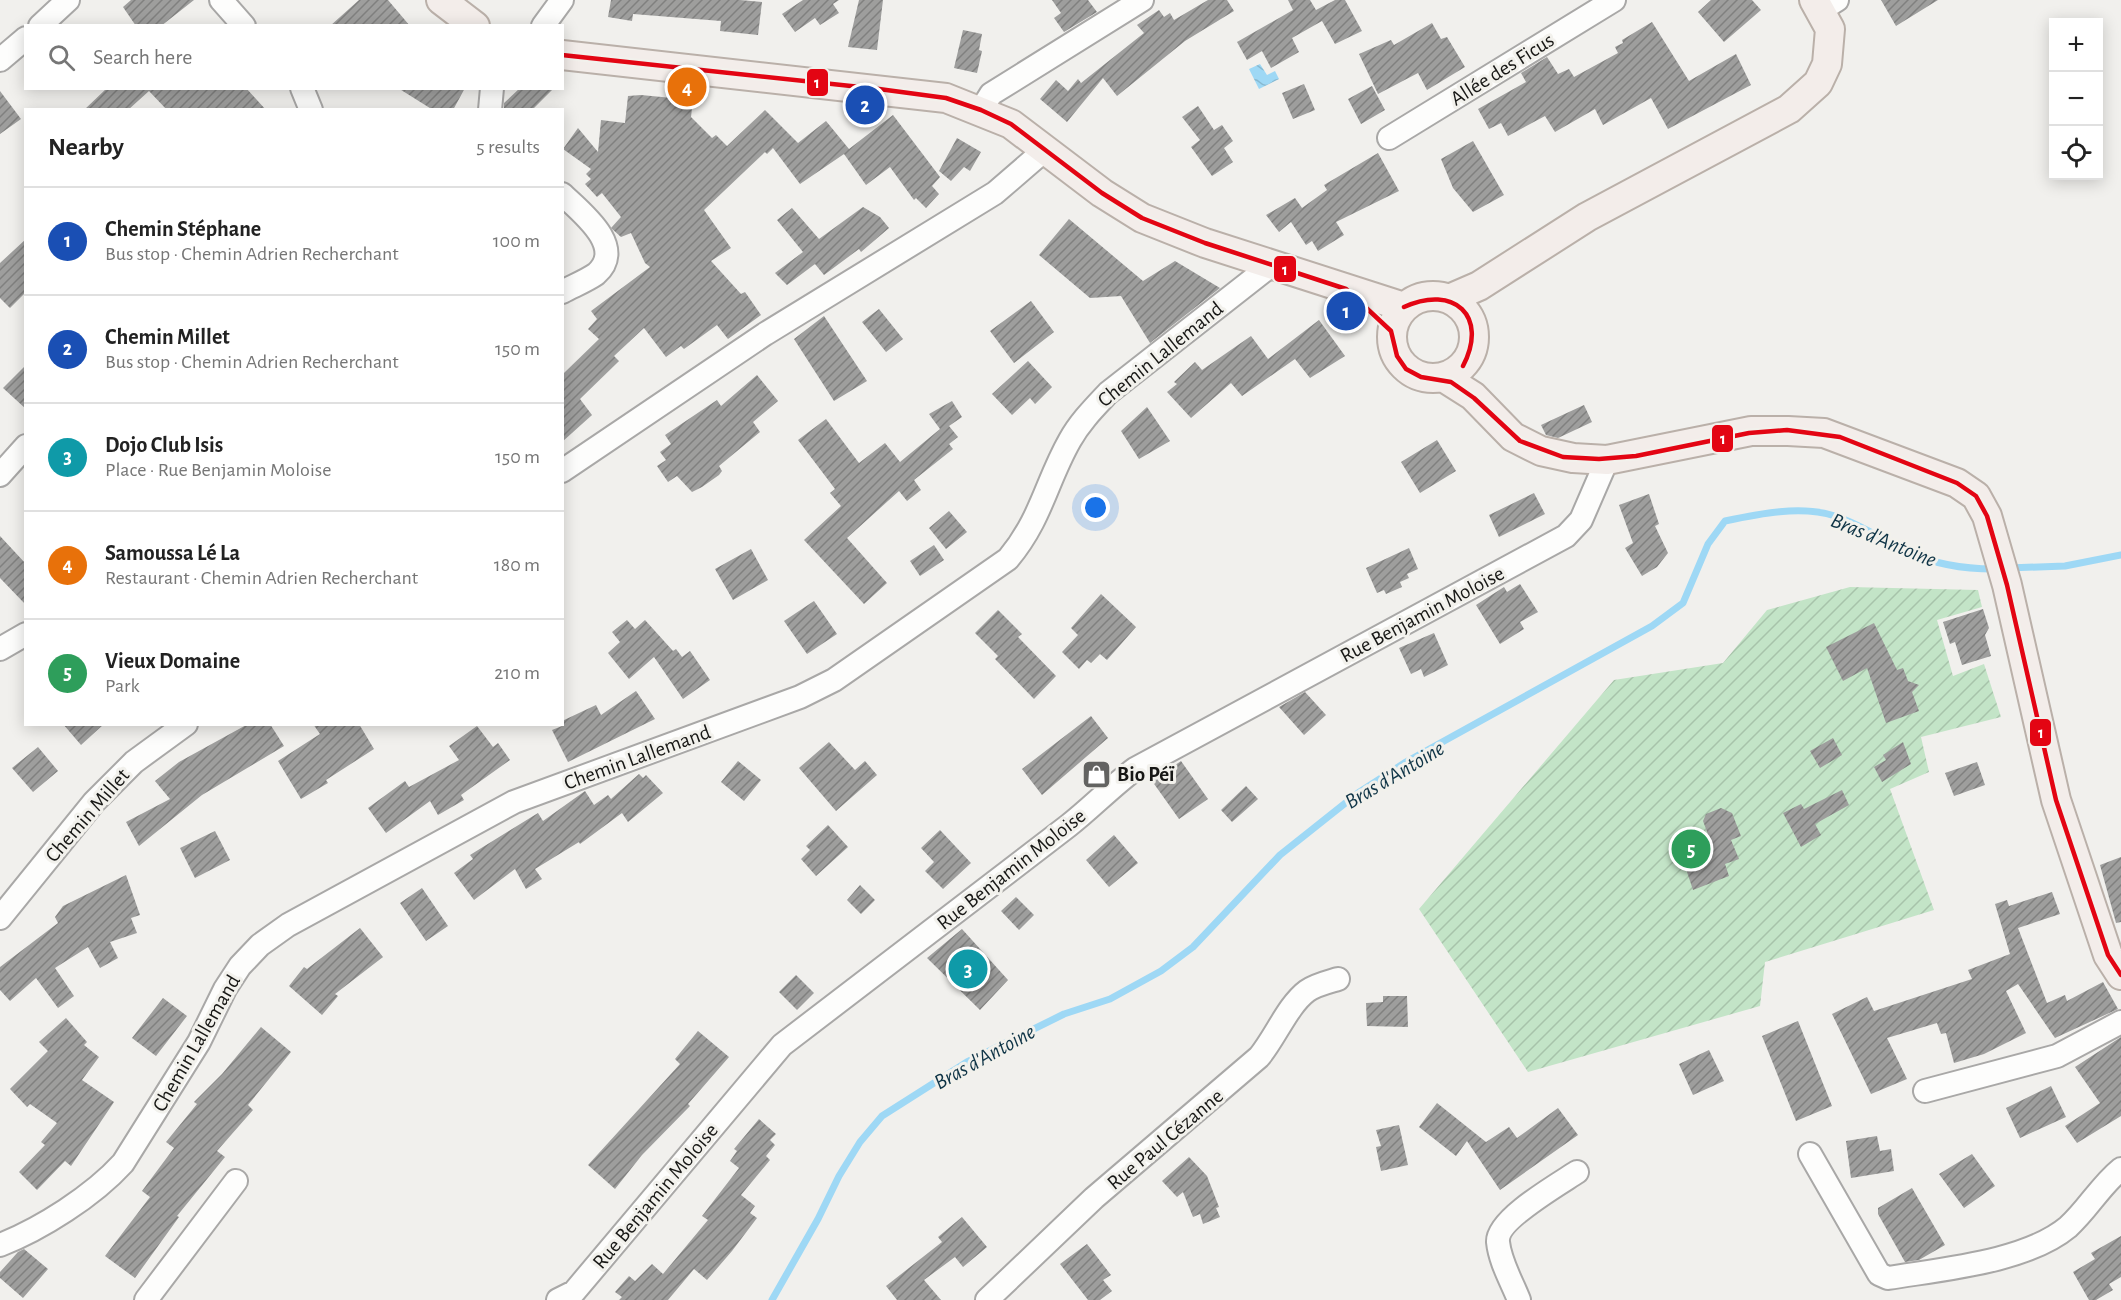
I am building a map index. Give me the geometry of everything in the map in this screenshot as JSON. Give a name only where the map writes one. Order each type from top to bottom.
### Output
[{"type":"main road","points":[[441,0],[472,24]]},
{"type":"main road","points":[[1459,308],[1479,286],[1587,217],[1789,109],[1818,83],[1827,64],[1830,29],[1824,3]]},
{"type":"main road","points":[[564,55],[946,98],[981,110],[1011,124],[1102,193],[1142,218],[1205,243],[1274,263],[1346,289],[1398,319]]},
{"type":"main road","points":[[1425,296],[1459,308],[1474,338],[1473,348],[1453,372],[1429,378],[1416,375],[1405,368],[1396,357],[1392,344],[1398,319],[1425,296]]},
{"type":"main road","points":[[1453,372],[1513,437],[1528,446],[1573,458],[1607,460],[1751,431],[1824,433],[1956,483],[1976,496],[1987,516],[2007,585],[2056,800],[2108,955],[2121,975]]},
{"type":"street","points":[[42,24],[68,0]]},
{"type":"street","points":[[221,0],[242,24]]},
{"type":"street","points":[[544,24],[562,0]]},
{"type":"street","points":[[981,110],[991,94],[1142,0]]},
{"type":"street","name":"Allée des Ficus","points":[[1389,138],[1614,0]]},
{"type":"street","points":[[0,60],[24,40]]},
{"type":"street","points":[[303,90],[311,108]]},
{"type":"street","points":[[490,108],[492,90]]},
{"type":"street","points":[[564,470],[765,334],[995,193],[1046,149]]},
{"type":"street","points":[[564,196],[595,225],[606,249],[605,261],[595,274],[564,291]]},
{"type":"street","name":"Chemin Lallemand","points":[[0,1245],[45,1222],[107,1180],[123,1163],[199,1042],[225,989],[240,966],[260,945],[288,925],[514,802],[800,697],[834,680],[1008,559],[1024,540],[1038,516],[1069,441],[1085,417],[1108,393],[1274,263]]},
{"type":"street","points":[[0,475],[24,448]]},
{"type":"street","name":"Rue Benjamin Moloise","points":[[558,1300],[574,1292],[782,1045],[1068,826],[1092,807],[1112,786],[1135,770],[1566,536],[1581,520],[1607,460]]},
{"type":"street","points":[[0,649],[24,635]]},
{"type":"street","name":"Chemin Millet","points":[[0,918],[94,802],[134,762],[183,726]]},
{"type":"street","name":"Rue Paul Cézanne","points":[[987,1300],[1094,1198],[1259,1057],[1275,1037],[1296,1002],[1307,990],[1338,979]]},
{"type":"street","points":[[1925,1091],[2057,1056],[2121,1022]]},
{"type":"street","points":[[1810,1154],[1879,1274],[1888,1278],[2010,1256],[2042,1245],[2068,1226],[2101,1187],[2121,1169]]},
{"type":"street","points":[[1519,1300],[1498,1240],[1502,1230],[1514,1216],[1577,1172]]},
{"type":"street","points":[[146,1300],[236,1181]]},
{"type":"green space","points":[[1850,587],[1978,590],[1982,607],[1937,620],[1953,676],[1984,664],[2001,717],[1921,737],[1929,772],[1890,789],[1934,910],[1765,962],[1760,1006],[1528,1072],[1419,909],[1614,680],[1723,663],[1767,610]]},
{"type":"water","points":[[1260,64],[1267,75],[1275,71],[1279,79],[1259,89],[1249,69]]},
{"type":"building","points":[[131,0],[194,0],[164,24],[135,24],[123,7]]},
{"type":"building","points":[[359,0],[388,0],[408,24],[332,24]]},
{"type":"building","points":[[611,0],[762,2],[758,35],[720,31],[721,21],[633,14],[632,21],[608,17]]},
{"type":"building","points":[[803,0],[839,0],[833,4],[839,13],[820,25],[815,18],[795,32],[782,14]]},
{"type":"building","points":[[859,0],[883,0],[877,50],[848,47]]},
{"type":"building","points":[[1052,0],[1088,0],[1097,12],[1064,32],[1054,18],[1061,13]]},
{"type":"building","points":[[1208,0],[1227,0],[1234,11],[1185,41],[1117,96],[1103,78],[1067,122],[1040,99],[1056,80],[1068,91],[1078,79],[1081,83],[1144,33],[1137,25],[1159,10],[1164,17],[1170,13],[1174,20]]},
{"type":"building","points":[[1288,0],[1310,0],[1316,10],[1335,0],[1345,0],[1362,31],[1335,44],[1322,21],[1292,38],[1299,52],[1271,68],[1262,51],[1247,60],[1237,42],[1293,10]]},
{"type":"building","points":[[1711,0],[1752,0],[1761,10],[1724,42],[1698,12]]},
{"type":"building","points":[[1881,0],[1938,0],[1896,26]]},
{"type":"building","points":[[1652,22],[1689,81],[1736,54],[1751,85],[1668,129],[1651,98],[1603,125],[1595,109],[1555,132],[1545,116],[1508,136],[1501,123],[1489,129],[1478,109],[1526,82],[1521,73],[1547,57],[1558,74],[1569,69],[1574,77],[1618,53],[1615,47],[1623,43],[1622,40]]},
{"type":"building","points":[[1432,23],[1441,39],[1447,37],[1465,67],[1427,90],[1418,73],[1378,94],[1359,54],[1391,40],[1394,45]]},
{"type":"building","points":[[963,30],[982,34],[979,50],[982,51],[977,73],[954,68]]},
{"type":"building","points":[[1304,84],[1315,110],[1293,119],[1282,93]]},
{"type":"building","points":[[1372,86],[1385,110],[1361,124],[1348,99]]},
{"type":"building","points":[[105,90],[248,90],[264,108],[165,108],[149,91],[130,108],[86,108]]},
{"type":"building","points":[[401,90],[464,90],[454,108],[430,108]]},
{"type":"building","points":[[518,90],[552,90],[534,108],[504,108],[504,103]]},
{"type":"building","points":[[0,91],[21,119],[0,134]]},
{"type":"building","points":[[628,96],[693,100],[691,117],[712,138],[716,135],[727,146],[765,110],[798,143],[826,121],[849,149],[893,115],[940,177],[932,186],[939,194],[926,208],[916,198],[914,200],[890,167],[866,185],[844,154],[800,184],[773,148],[767,154],[765,152],[704,210],[731,248],[711,261],[741,294],[745,292],[761,315],[728,339],[717,325],[684,349],[681,346],[666,357],[644,328],[614,356],[619,361],[580,399],[592,415],[564,440],[564,373],[599,339],[588,329],[597,319],[591,311],[650,267],[645,263],[631,233],[621,237],[611,228],[621,217],[602,193],[597,197],[585,184],[591,179],[586,174],[591,169],[564,148],[578,128],[598,152],[601,120],[625,123]]},
{"type":"building","points":[[1198,106],[1214,130],[1222,125],[1233,141],[1224,148],[1233,162],[1212,176],[1191,147],[1200,140],[1182,117]]},
{"type":"building","points":[[957,138],[981,152],[970,171],[964,167],[951,181],[939,171]]},
{"type":"building","points":[[1473,141],[1504,195],[1473,212],[1453,188],[1441,159]]},
{"type":"building","points":[[1378,153],[1399,191],[1336,222],[1344,235],[1318,251],[1312,241],[1306,245],[1291,222],[1279,232],[1266,215],[1295,198],[1302,208],[1327,190],[1324,185]]},
{"type":"building","points":[[863,207],[880,217],[889,228],[861,252],[859,249],[824,275],[815,264],[787,285],[775,273],[803,252],[777,220],[792,208],[819,239]]},
{"type":"building","points":[[1069,219],[1143,281],[1175,261],[1220,288],[1150,343],[1121,296],[1090,298],[1039,255]]},
{"type":"building","points":[[24,241],[24,294],[10,308],[0,298],[0,263]]},
{"type":"building","points":[[1031,301],[1054,332],[1014,363],[990,331]]},
{"type":"building","points":[[879,309],[903,339],[886,352],[862,322]]},
{"type":"building","points":[[824,316],[867,381],[834,401],[794,339]]},
{"type":"building","points":[[1319,320],[1345,356],[1310,378],[1295,359],[1242,396],[1231,383],[1191,418],[1167,392],[1177,384],[1174,382],[1195,362],[1202,370],[1251,336],[1268,359]]},
{"type":"building","points":[[1028,361],[1052,387],[1035,404],[1030,398],[1012,415],[992,394]]},
{"type":"building","points":[[24,367],[24,407],[3,388]]},
{"type":"building","points":[[757,375],[778,401],[753,422],[760,432],[719,466],[722,471],[719,475],[702,487],[692,492],[677,476],[668,482],[657,466],[666,460],[660,452],[671,444],[665,435],[717,400],[721,406]]},
{"type":"building","points":[[952,401],[962,417],[949,426],[958,437],[949,444],[953,449],[914,480],[921,490],[907,501],[899,491],[847,538],[887,583],[864,604],[804,540],[841,506],[830,493],[835,489],[798,440],[826,419],[859,463],[885,443],[900,462],[940,429],[929,414]]},
{"type":"building","points":[[1584,405],[1592,422],[1558,438],[1546,435],[1541,425]]},
{"type":"building","points":[[1147,407],[1170,441],[1139,459],[1121,431]]},
{"type":"building","points":[[1437,440],[1456,471],[1420,493],[1401,462]]},
{"type":"building","points":[[1534,493],[1545,514],[1499,537],[1489,515]]},
{"type":"building","points":[[1649,494],[1659,524],[1655,526],[1668,553],[1657,567],[1642,576],[1625,548],[1633,543],[1619,505]]},
{"type":"building","points":[[949,511],[967,532],[946,549],[929,528]]},
{"type":"building","points":[[0,536],[24,562],[24,603],[0,578]]},
{"type":"building","points":[[934,545],[944,560],[920,576],[910,561]]},
{"type":"building","points":[[1409,548],[1418,569],[1407,574],[1409,578],[1400,582],[1402,587],[1386,594],[1384,590],[1377,593],[1366,568]]},
{"type":"building","points":[[751,549],[768,580],[733,600],[715,569]]},
{"type":"building","points":[[1520,584],[1538,612],[1520,622],[1524,629],[1500,644],[1476,605],[1504,587],[1507,592]]},
{"type":"building","points":[[1101,594],[1136,627],[1107,660],[1100,654],[1091,663],[1087,660],[1079,669],[1062,652],[1078,635],[1071,628]]},
{"type":"building","points":[[814,601],[837,634],[807,654],[784,621]]},
{"type":"building","points":[[1983,609],[1989,628],[1985,635],[1991,656],[1962,665],[1955,642],[1950,644],[1943,622]]},
{"type":"building","points":[[998,610],[1022,634],[1018,637],[1056,676],[1034,699],[995,659],[998,656],[975,633]]},
{"type":"building","points":[[627,620],[635,629],[645,620],[673,651],[676,649],[682,657],[690,651],[710,680],[683,699],[654,657],[629,679],[608,653],[620,642],[612,632]]},
{"type":"building","points":[[1874,623],[1897,670],[1903,668],[1908,681],[1919,685],[1912,692],[1919,711],[1886,723],[1867,668],[1843,681],[1826,647]]},
{"type":"building","points":[[1434,633],[1448,665],[1424,677],[1421,669],[1411,674],[1399,648]]},
{"type":"building","points":[[636,691],[655,719],[568,762],[552,730],[564,726],[564,720],[596,705],[601,715]]},
{"type":"building","points":[[1305,692],[1326,715],[1304,735],[1279,707]]},
{"type":"building","points":[[1091,716],[1108,738],[1042,795],[1022,769]]},
{"type":"building","points":[[65,726],[102,726],[81,745]]},
{"type":"building","points":[[244,726],[271,726],[284,746],[202,795],[139,846],[126,822],[170,799],[155,781],[179,762]]},
{"type":"building","points":[[314,726],[360,726],[374,749],[326,780],[328,783],[301,799],[278,761],[320,734]]},
{"type":"building","points":[[477,726],[493,747],[498,743],[510,760],[461,795],[464,800],[438,815],[430,801],[386,833],[368,808],[405,781],[409,787],[459,760],[449,746]]},
{"type":"building","points":[[1833,738],[1842,755],[1820,768],[1810,751]]},
{"type":"building","points":[[829,742],[855,770],[865,761],[877,775],[836,811],[799,768]]},
{"type":"building","points":[[1903,742],[1911,764],[1882,782],[1874,767],[1886,760],[1883,755]]},
{"type":"building","points":[[38,747],[58,771],[33,792],[12,768]]},
{"type":"building","points":[[738,761],[761,780],[744,801],[721,782]]},
{"type":"building","points":[[1181,761],[1208,799],[1179,819],[1152,781]]},
{"type":"building","points":[[1977,762],[1985,785],[1954,796],[1945,773]]},
{"type":"building","points":[[639,774],[643,778],[646,775],[663,793],[628,822],[622,813],[580,844],[579,842],[535,869],[542,879],[526,889],[515,869],[474,900],[454,873],[473,859],[470,855],[538,813],[543,821],[585,791],[594,805],[608,795],[611,799]]},
{"type":"building","points":[[1246,786],[1258,799],[1232,822],[1221,810]]},
{"type":"building","points":[[1842,790],[1849,805],[1815,824],[1821,835],[1801,847],[1783,813],[1801,804],[1804,809]]},
{"type":"building","points":[[1721,808],[1732,813],[1741,836],[1731,840],[1739,859],[1725,864],[1729,876],[1693,890],[1682,857],[1712,845],[1703,821],[1706,814]]},
{"type":"building","points":[[828,825],[848,847],[816,876],[801,859],[810,850],[806,846]]},
{"type":"building","points":[[940,830],[971,863],[943,889],[925,871],[934,862],[921,848]]},
{"type":"building","points":[[215,831],[230,860],[195,878],[180,848]]},
{"type":"building","points":[[1114,835],[1138,863],[1109,887],[1086,860]]},
{"type":"building","points":[[2121,857],[2121,922],[2116,923],[2100,865]]},
{"type":"building","points":[[126,875],[140,915],[131,918],[137,933],[110,942],[118,958],[100,968],[88,947],[55,968],[74,996],[58,1008],[36,978],[10,1001],[0,990],[0,967],[58,923],[55,917],[63,906]]},
{"type":"building","points":[[860,885],[875,900],[861,914],[847,900]]},
{"type":"building","points":[[422,888],[448,926],[426,941],[400,903]]},
{"type":"building","points":[[2052,892],[2060,914],[2018,928],[2047,1003],[2065,995],[2067,1001],[2103,982],[2118,1009],[2055,1038],[2018,984],[2006,991],[2026,1033],[1984,1054],[1954,1063],[1946,1033],[1941,1034],[1937,1023],[1887,1038],[1907,1079],[1871,1094],[1832,1014],[1867,997],[1874,1011],[1972,979],[1968,970],[2010,954],[1995,904],[2007,900],[2009,906]]},
{"type":"building","points":[[1016,897],[1034,915],[1019,930],[1001,911]]},
{"type":"building","points":[[360,928],[383,957],[335,994],[338,996],[322,1015],[289,986],[304,967],[307,969]]},
{"type":"building","points":[[962,929],[1008,980],[980,1010],[927,958]]},
{"type":"building","points":[[796,975],[814,993],[797,1010],[779,992]]},
{"type":"building","points":[[1383,996],[1407,996],[1408,1027],[1367,1026],[1366,1003],[1383,1002]]},
{"type":"building","points":[[163,998],[187,1016],[156,1056],[132,1038]]},
{"type":"building","points":[[66,1018],[87,1042],[84,1045],[99,1057],[82,1080],[114,1102],[71,1166],[65,1161],[37,1190],[19,1172],[45,1145],[41,1142],[57,1123],[30,1104],[27,1107],[10,1089],[48,1051],[39,1042]]},
{"type":"building","points":[[1798,1021],[1832,1106],[1796,1121],[1762,1036]]},
{"type":"building","points":[[261,1027],[291,1052],[248,1105],[253,1110],[217,1151],[225,1157],[177,1216],[179,1217],[135,1278],[105,1256],[150,1197],[142,1191],[174,1148],[166,1142],[197,1104],[194,1102],[222,1074]]},
{"type":"building","points":[[698,1031],[729,1057],[688,1104],[690,1106],[642,1155],[615,1189],[588,1165],[680,1064],[675,1059]]},
{"type":"building","points":[[2121,1037],[2121,1116],[2077,1143],[2065,1126],[2100,1103],[2075,1067]]},
{"type":"building","points":[[1709,1050],[1724,1081],[1693,1095],[1679,1064]]},
{"type":"building","points":[[2051,1086],[2066,1117],[2020,1138],[2006,1108]]},
{"type":"building","points":[[1437,1103],[1486,1142],[1509,1127],[1517,1138],[1558,1108],[1578,1135],[1500,1190],[1467,1141],[1456,1156],[1419,1127]]},
{"type":"building","points":[[759,1119],[776,1134],[770,1140],[775,1145],[766,1156],[770,1160],[741,1195],[755,1206],[750,1213],[757,1218],[732,1251],[707,1280],[694,1269],[668,1300],[619,1300],[622,1297],[615,1292],[629,1276],[635,1281],[652,1264],[663,1274],[708,1220],[702,1216],[739,1168],[730,1161],[737,1151],[734,1149]]},
{"type":"building","points":[[1399,1125],[1408,1165],[1381,1171],[1376,1147],[1381,1146],[1376,1130]]},
{"type":"building","points":[[1877,1136],[1880,1151],[1891,1149],[1894,1171],[1851,1178],[1846,1141]]},
{"type":"building","points":[[1972,1154],[1995,1186],[1964,1208],[1939,1174]]},
{"type":"building","points":[[1189,1157],[1207,1176],[1219,1207],[1216,1208],[1220,1217],[1203,1224],[1200,1214],[1193,1217],[1183,1192],[1177,1197],[1162,1181]]},
{"type":"building","points":[[1912,1188],[1945,1245],[1919,1260],[1905,1262],[1878,1214],[1878,1208]]},
{"type":"building","points":[[962,1217],[987,1247],[963,1267],[955,1257],[924,1280],[941,1300],[897,1300],[886,1286],[942,1242],[938,1237]]},
{"type":"building","points":[[2121,1236],[2121,1277],[2109,1284],[2113,1290],[2096,1300],[2089,1300],[2073,1272],[2095,1259],[2091,1253]]},
{"type":"building","points":[[1087,1244],[1111,1275],[1103,1280],[1112,1291],[1100,1300],[1088,1300],[1060,1264]]},
{"type":"building","points":[[24,1249],[48,1269],[23,1298],[0,1278],[0,1272],[18,1252]]},
{"type":"waterway","name":"Bras d'Antoine","points":[[772,1300],[818,1219],[839,1176],[860,1142],[882,1116],[967,1062],[1064,1014],[1110,999],[1161,971],[1193,947],[1280,855],[1358,793],[1406,762],[1652,626],[1683,603],[1708,544],[1725,521],[1780,512],[1822,513],[1854,523],[1900,548],[1929,560],[1961,567],[1994,569]]},
{"type":"waterway","name":"Bras d'Antoine","points":[[2008,568],[2065,566],[2121,555]]},
{"type":"transit line","name":"1","points":[[564,55],[879,89],[946,98],[981,110],[1011,124],[1102,193],[1142,218],[1205,243],[1346,289],[1391,331],[1397,356],[1406,369],[1421,377],[1451,382],[1474,398],[1520,441],[1563,457],[1599,459],[1636,456],[1749,433],[1787,430],[1840,437],[1957,483],[1976,496],[1987,516],[2007,585],[2056,800],[2108,955],[2121,975]]},
{"type":"transit line","name":"1","points":[[1404,307],[1438,299],[1451,302],[1462,309],[1469,319],[1472,332],[1470,348],[1463,366]]},
{"type":"place","name":"Samoussa Lé La","points":[[687,87]]},
{"type":"place","name":"Chemin Millet","points":[[865,105]]},
{"type":"place","name":"Chemin Stéphane","points":[[1346,311]]},
{"type":"place","name":"Bio Péï","points":[[1096,774]]},
{"type":"place","name":"Vieux Domaine","points":[[1691,849]]},
{"type":"place","name":"Dojo Club Isis","points":[[968,969]]}]
